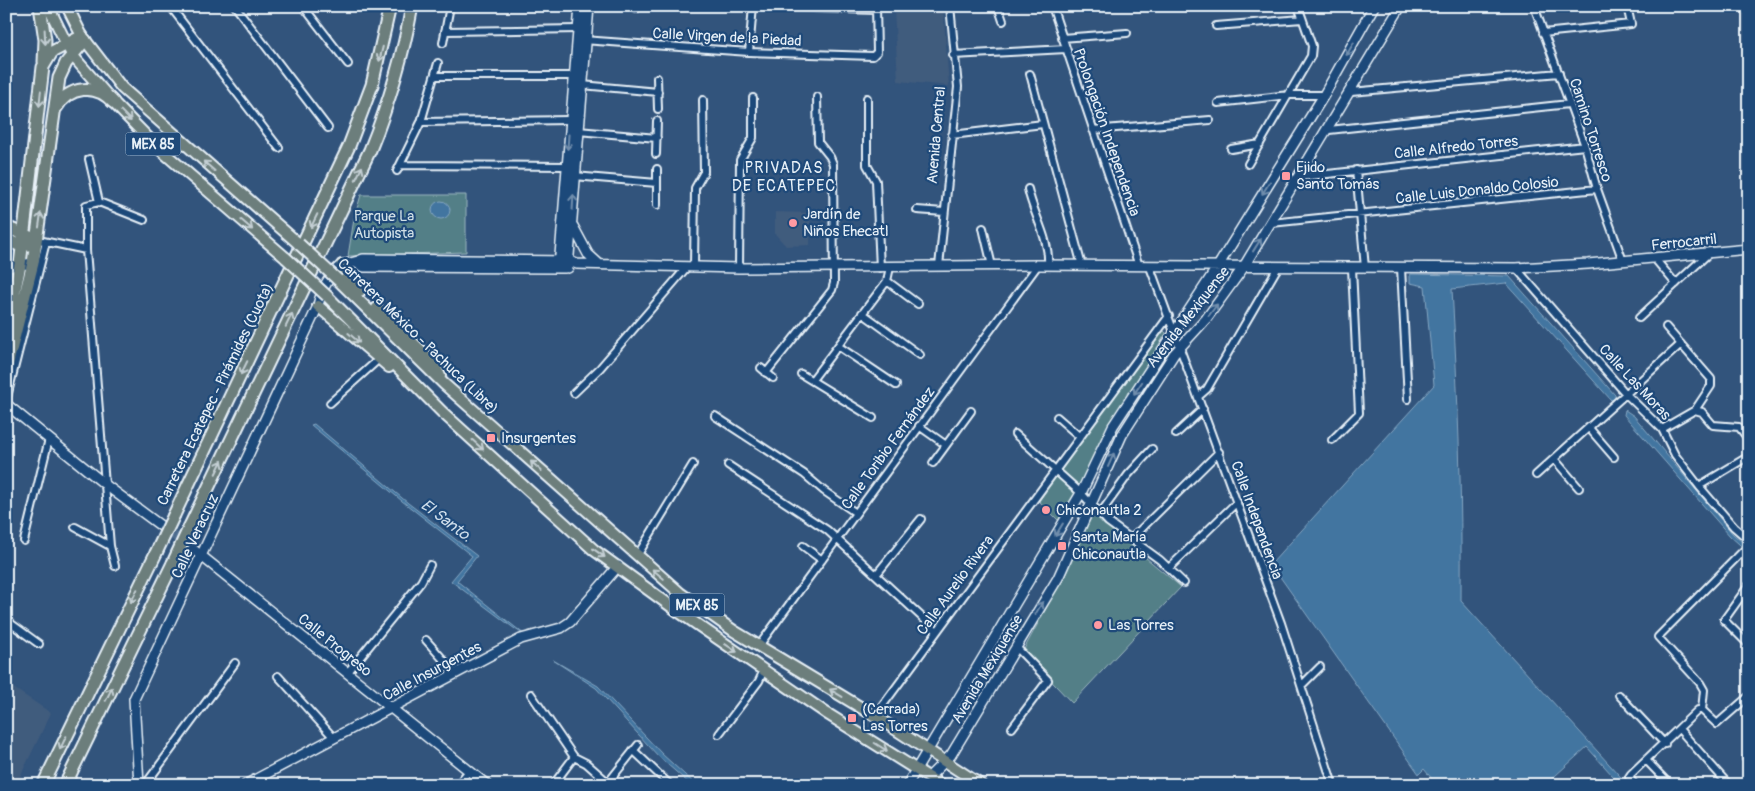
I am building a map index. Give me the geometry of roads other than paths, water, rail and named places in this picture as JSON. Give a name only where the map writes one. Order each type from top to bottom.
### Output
[{"type":"highway","points":[[6,331],[20,265],[43,67],[45,40],[40,6]]},
{"type":"highway","name":"Carretera Ecatepec - Pirámides (Cuota)","points":[[42,785],[156,553],[349,146],[372,85],[390,6]]},
{"type":"highway","points":[[65,785],[370,150],[384,115],[403,56],[412,6]]},
{"type":"highway","points":[[6,370],[33,263],[43,242],[54,112],[61,72],[69,50],[84,38]]},
{"type":"highway","points":[[43,67],[52,52],[69,50]]},
{"type":"highway","points":[[54,112],[67,95],[82,89],[99,92],[113,102]]},
{"type":"highway","points":[[6,226],[23,240]]},
{"type":"highway","points":[[6,240],[43,242]]},
{"type":"main road","name":"MEX 85","points":[[48,6],[69,50],[113,102],[155,145],[286,258],[327,296],[442,412],[594,550],[679,612],[826,714],[942,785]]},
{"type":"main road","name":"Carretera México - Pachuca (Libre)","points":[[67,6],[84,38],[122,88],[299,244],[444,384],[680,593],[758,647],[875,716],[981,785]]},
{"type":"main road","points":[[567,265],[582,85],[582,40],[578,29],[580,6]]},
{"type":"main road","points":[[567,265],[566,166],[569,120],[574,76],[589,6]]},
{"type":"main road","name":"Avenida Mexiquense","points":[[907,785],[1081,493],[1113,426],[1218,266],[1324,95],[1374,6]]},
{"type":"main road","name":"Avenida Mexiquense","points":[[929,777],[951,755],[1058,578],[1122,435],[1180,346],[1206,319],[1243,268],[1402,6]]},
{"type":"main road","points":[[572,223],[588,254],[599,264]]},
{"type":"main road","name":"Ferrocarril","points":[[342,265],[356,263],[363,259],[739,268],[1038,265],[1218,266],[1243,268],[1516,268],[1623,262],[1749,249]]},
{"type":"main road","points":[[6,267],[33,263]]},
{"type":"main road","points":[[342,265],[346,276],[352,283],[434,363],[444,384]]},
{"type":"main road","name":"Calle Veracruz","points":[[139,785],[134,699],[324,290],[342,265]]},
{"type":"main road","points":[[318,306],[426,402],[442,412]]},
{"type":"main road","points":[[6,402],[48,439],[161,526]]},
{"type":"main road","name":"Calle Progreso","points":[[189,546],[487,785]]},
{"type":"main road","name":"Calle Insurgentes","points":[[245,785],[521,639],[561,628],[570,622],[618,566]]},
{"type":"street","points":[[170,6],[279,148]]},
{"type":"street","points":[[235,6],[328,128]]},
{"type":"street","points":[[303,6],[348,64]]},
{"type":"street","points":[[443,43],[450,6]]},
{"type":"street","points":[[747,6],[876,8]]},
{"type":"street","points":[[749,52],[753,6]]},
{"type":"street","name":"Avenida Central","points":[[939,266],[958,87],[953,54],[950,6]]},
{"type":"street","points":[[998,6],[1003,21]]},
{"type":"street","name":"Prolongación Independencia","points":[[1052,6],[1139,266]]},
{"type":"street","points":[[1248,164],[1313,51],[1298,6]]},
{"type":"street","name":"Camino Torresco","points":[[1534,6],[1585,146],[1597,189],[1623,262]]},
{"type":"street","points":[[1543,33],[1631,24],[1627,6]]},
{"type":"street","name":"Calle Virgen de la Piedad","points":[[582,40],[749,52],[876,55],[876,8]]},
{"type":"street","points":[[1216,26],[1302,20]]},
{"type":"street","points":[[445,31],[578,29]]},
{"type":"street","points":[[1062,38],[1127,33]]},
{"type":"street","points":[[953,54],[1066,49]]},
{"type":"street","points":[[396,171],[401,165],[420,122],[438,64]]},
{"type":"street","points":[[1351,92],[1559,73]]},
{"type":"street","points":[[1030,74],[1082,266]]},
{"type":"street","points":[[435,76],[574,76]]},
{"type":"street","points":[[657,78],[658,108]]},
{"type":"street","points":[[582,85],[658,92]]},
{"type":"street","points":[[1218,103],[1289,95],[1324,95]]},
{"type":"street","points":[[773,378],[764,371],[832,290],[834,283],[833,164],[818,142],[817,97]]},
{"type":"street","points":[[739,268],[740,160],[753,138],[753,98]]},
{"type":"street","points":[[867,98],[867,165],[876,180],[880,268]]},
{"type":"street","points":[[574,393],[600,368],[690,267],[695,188],[704,172],[703,100]]},
{"type":"street","points":[[1328,130],[1569,104]]},
{"type":"street","points":[[420,122],[569,120]]},
{"type":"street","points":[[1093,130],[1210,120]]},
{"type":"street","points":[[656,154],[657,121]]},
{"type":"street","points":[[952,135],[1043,124]]},
{"type":"street","points":[[578,131],[657,138]]},
{"type":"street","points":[[1231,149],[1260,144]]},
{"type":"street","name":"Calle Alfredo Torres","points":[[1300,176],[1585,146]]},
{"type":"street","points":[[90,160],[99,202]]},
{"type":"street","points":[[401,165],[566,166]]},
{"type":"street","points":[[657,169],[657,205]]},
{"type":"street","points":[[1356,170],[1362,215],[1365,268]]},
{"type":"street","points":[[574,176],[657,184]]},
{"type":"street","points":[[1028,189],[1032,209],[1047,245],[1048,265]]},
{"type":"street","name":"Calle Luis Donaldo Colosio","points":[[1271,223],[1597,189]]},
{"type":"street","points":[[115,566],[110,546],[107,486],[86,250],[86,205],[99,202],[144,220]]},
{"type":"street","points":[[916,210],[944,212]]},
{"type":"street","points":[[983,228],[992,266]]},
{"type":"street","points":[[6,402],[43,242],[86,250]]},
{"type":"street","points":[[1639,318],[1709,253]]},
{"type":"street","points":[[1654,259],[1676,284]]},
{"type":"street","name":"Calle Toribio Fernández","points":[[758,647],[1038,265]]},
{"type":"street","points":[[812,380],[887,282],[890,267]]},
{"type":"street","name":"Calle Independencia","points":[[1150,267],[1199,396],[1302,685],[1333,785]]},
{"type":"street","points":[[1199,396],[1207,389],[1274,278],[1278,267]]},
{"type":"street","points":[[1332,440],[1356,415],[1359,408],[1352,268]]},
{"type":"street","points":[[1401,268],[1408,398]]},
{"type":"street","name":"Calle Las Moras","points":[[1516,268],[1627,395],[1662,429],[1675,455],[1734,527],[1749,540]]},
{"type":"street","points":[[887,282],[918,304]]},
{"type":"street","points":[[862,313],[920,355]]},
{"type":"street","name":"Calle Aurelio Rivera","points":[[875,716],[1169,316]]},
{"type":"street","points":[[1662,429],[1695,410],[1712,383],[1666,327]]},
{"type":"street","points":[[1536,475],[1627,395],[1681,344]]},
{"type":"street","points":[[838,346],[896,385]]},
{"type":"street","points":[[330,402],[379,359]]},
{"type":"street","points":[[801,374],[873,418]]},
{"type":"street","points":[[1176,434],[1203,409]]},
{"type":"street","points":[[1695,410],[1702,412],[1713,425],[1739,427],[1749,440]]},
{"type":"street","points":[[933,463],[971,411]]},
{"type":"street","points":[[716,416],[804,474],[824,492],[856,512]]},
{"type":"street","points":[[1057,417],[1080,437]]},
{"type":"street","points":[[919,426],[946,445]]},
{"type":"street","points":[[1589,428],[1614,457]]},
{"type":"street","points":[[1015,434],[1081,493],[1100,514],[1169,568],[1184,583]]},
{"type":"street","points":[[24,540],[48,439]]},
{"type":"street","points":[[1100,514],[1128,475],[1152,449]]},
{"type":"street","points":[[1132,539],[1219,452]]},
{"type":"street","points":[[1700,486],[1749,456]]},
{"type":"street","points":[[1555,460],[1579,488]]},
{"type":"street","points":[[637,556],[693,464]]},
{"type":"street","points":[[728,465],[837,539],[937,631]]},
{"type":"street","points":[[1169,568],[1237,502]]},
{"type":"street","points":[[876,575],[921,519]]},
{"type":"street","points":[[75,528],[110,546]]},
{"type":"street","points":[[1702,710],[1704,690],[1700,683],[1658,637],[1749,545]]},
{"type":"street","points":[[803,546],[822,560]]},
{"type":"street","points":[[348,672],[421,582],[430,565]]},
{"type":"street","points":[[1749,585],[1724,620],[1749,645]]},
{"type":"street","points":[[6,620],[39,644]]},
{"type":"street","points":[[426,640],[456,674]]},
{"type":"street","points":[[1012,728],[1048,680],[1016,647]]},
{"type":"street","points":[[146,785],[235,663]]},
{"type":"street","points":[[1302,685],[1320,667]]},
{"type":"street","points":[[719,734],[759,681],[764,670]]},
{"type":"street","points":[[278,676],[334,738]]},
{"type":"street","points":[[531,694],[574,757],[586,763],[608,784],[636,748],[670,785]]},
{"type":"street","points":[[1618,695],[1665,744]]},
{"type":"street","points":[[1702,710],[1717,724],[1749,696]]},
{"type":"street","points":[[1635,785],[1629,777],[1698,710],[1702,710]]},
{"type":"street","points":[[1679,729],[1729,785]]},
{"type":"street","points":[[553,785],[574,757]]},
{"type":"street","points":[[1646,760],[1670,785]]},
{"type":"street","points":[[457,785],[469,771]]},
{"type":"tunnel","points":[[163,527],[186,545]]},
{"type":"place","name":"Ejido Santo Tomás","points":[[1286,176]]},
{"type":"place","name":"Jardín de Niños Ehecatl","points":[[793,223]]},
{"type":"place","name":"Insurgentes","points":[[491,438]]},
{"type":"place","name":"Chiconautla 2","points":[[1046,510]]},
{"type":"place","name":"Santa María Chiconautla","points":[[1062,546]]},
{"type":"place","name":"Las Torres","points":[[1098,625]]},
{"type":"place","name":"(Cerrada) Las Torres","points":[[852,718]]},
{"type":"district","name":"PRIVADAS DE ECATEPEC","points":[[784,176]]},
{"type":"park label","name":"Parque La Autopista","points":[[384,224]]},
{"type":"water label","name":"El Santo.","points":[[447,520]]}]
